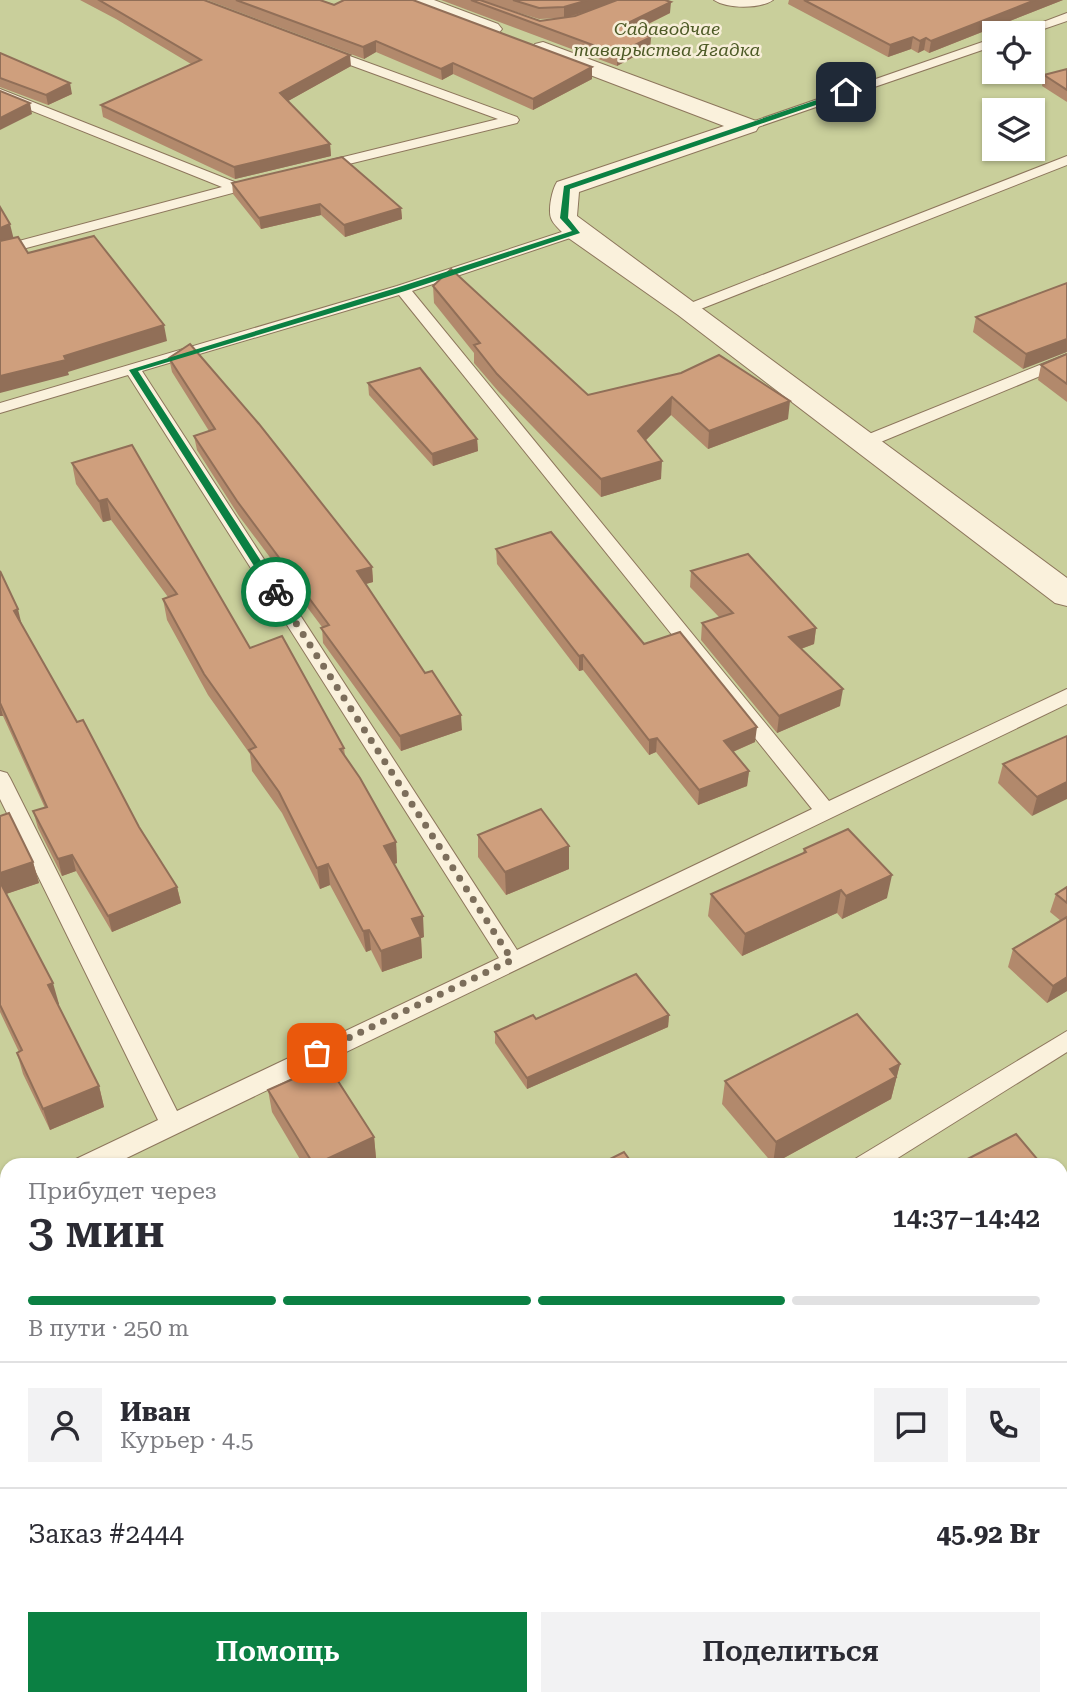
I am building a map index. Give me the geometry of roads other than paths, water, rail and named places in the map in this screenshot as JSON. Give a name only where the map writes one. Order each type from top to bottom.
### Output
[{"type":"street","points":[[414,0],[747,126]]},
{"type":"street","points":[[747,126],[566,188],[564,218],[577,231],[688,309],[1067,595]]},
{"type":"lane","points":[[720,0],[754,3],[767,0]]},
{"type":"lane","points":[[1045,24],[1067,17]]},
{"type":"lane","points":[[747,126],[982,46]]},
{"type":"lane","points":[[300,171],[512,120],[318,48]]},
{"type":"lane","points":[[0,93],[234,187]]},
{"type":"lane","points":[[688,309],[1067,160]]},
{"type":"lane","points":[[0,251],[274,178]]},
{"type":"lane","points":[[0,408],[402,289],[577,231]]},
{"type":"lane","points":[[402,289],[824,810]]},
{"type":"lane","points":[[865,442],[1067,359]]},
{"type":"lane","points":[[133,370],[512,960]]},
{"type":"lane","points":[[101,1158],[171,1122],[1067,696]]},
{"type":"lane","points":[[0,778],[171,1122]]},
{"type":"lane","points":[[877,1158],[1067,1040]]},
{"type":"park label","name":"Садаводчае таварыства Ягадка","points":[[667,38]]}]
